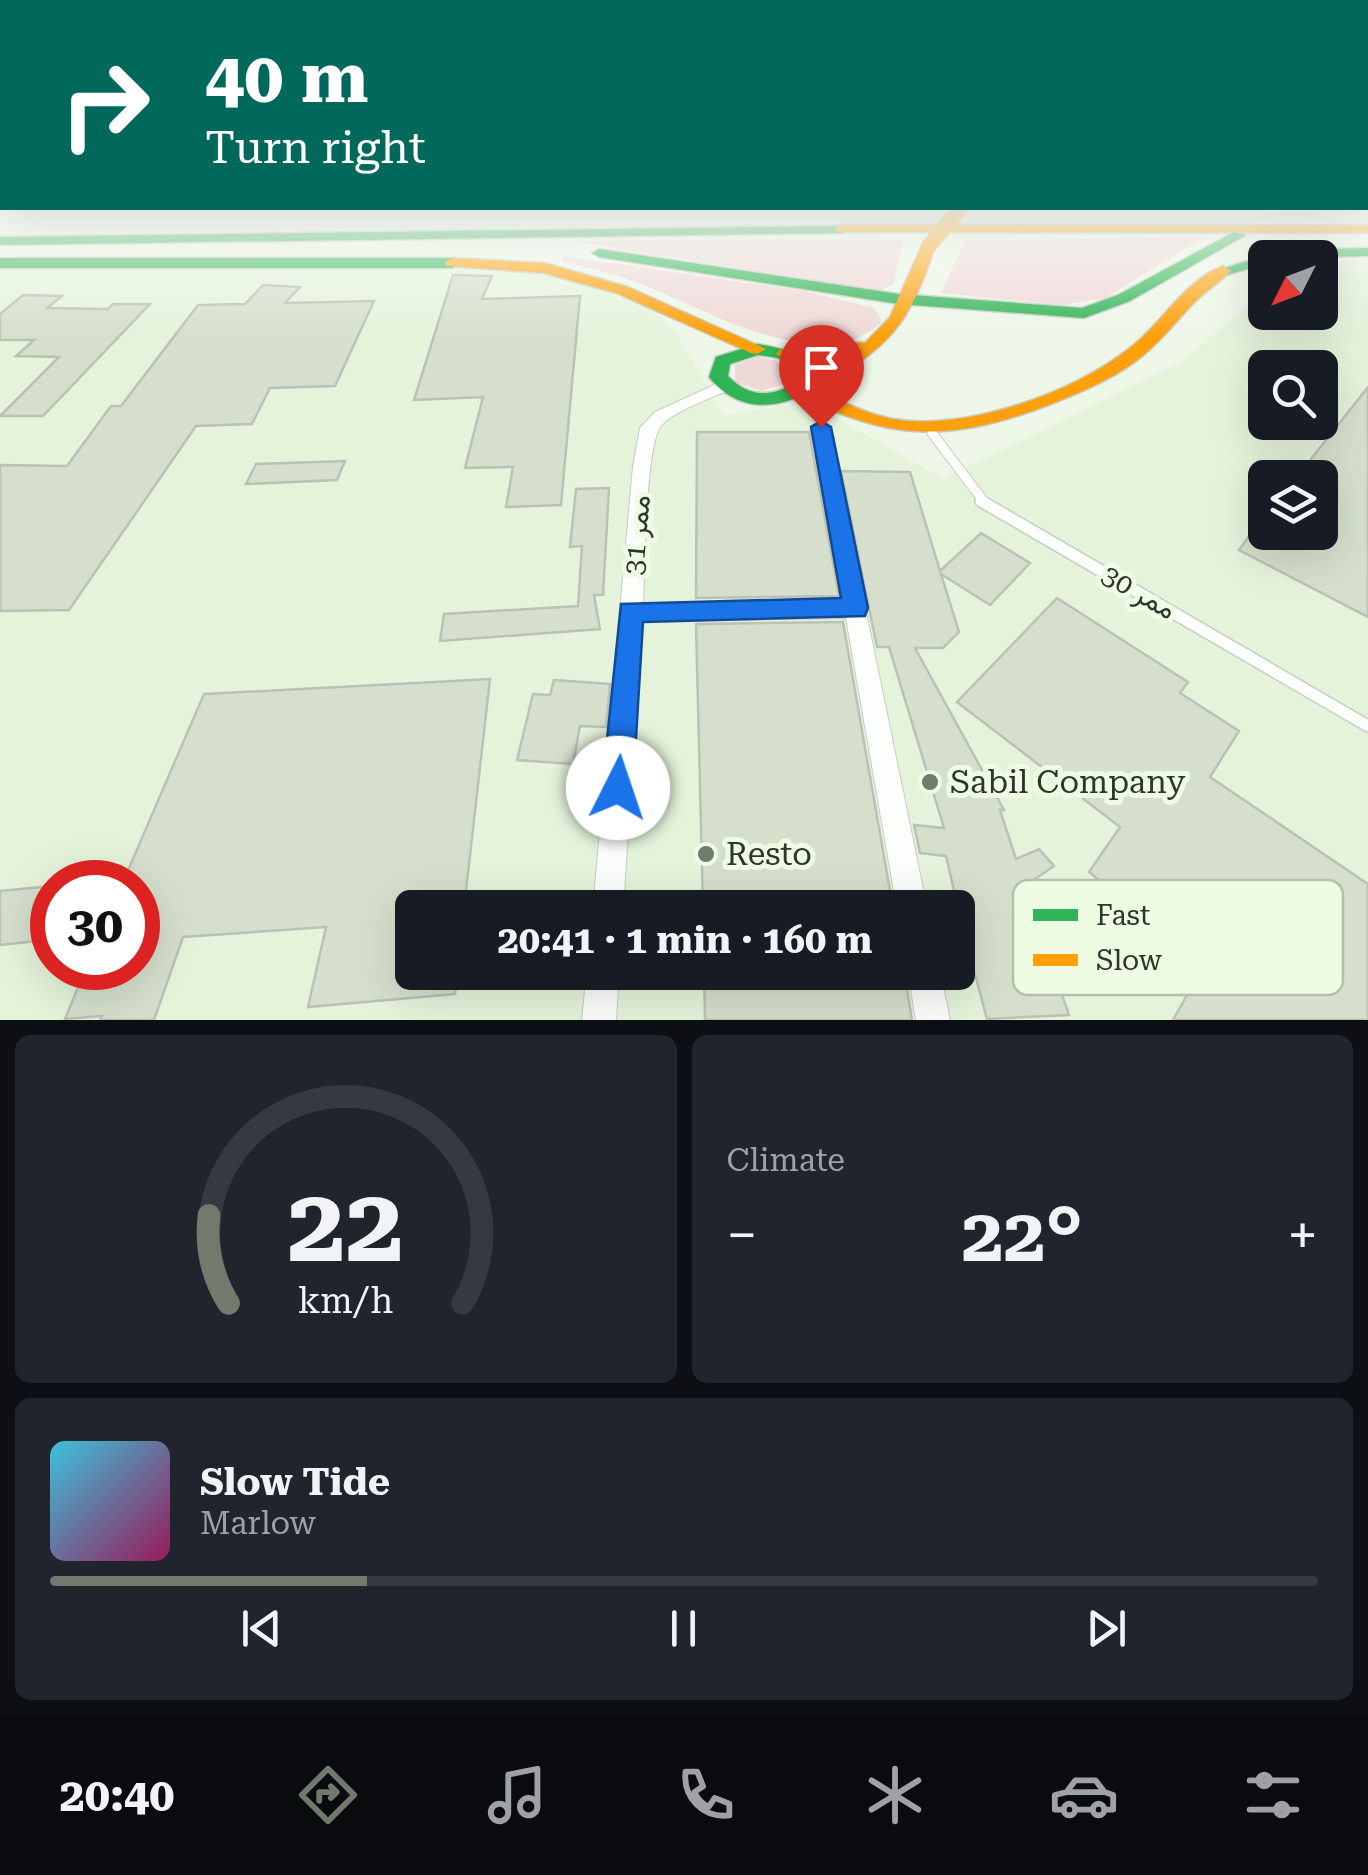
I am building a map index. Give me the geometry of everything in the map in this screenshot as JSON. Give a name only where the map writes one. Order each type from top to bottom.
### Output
[{"type":"main road","points":[[469,243],[634,257],[905,300],[1084,313],[1110,308],[1186,257],[1223,243]]},
{"type":"main road","points":[[0,263],[512,264],[545,268],[622,290],[757,349],[785,354],[827,353],[857,346],[889,324],[905,300],[924,243]]},
{"type":"main road","points":[[922,246],[925,243]]},
{"type":"main road","points":[[803,387],[858,418],[932,433],[968,430],[1075,388],[1138,351],[1216,274],[1232,266],[1317,252],[1368,252]]},
{"type":"main road","points":[[678,317],[720,377],[755,400],[782,399],[880,344],[905,319],[905,300]]},
{"type":"main road","points":[[720,377],[731,355],[757,349]]},
{"type":"main road","points":[[785,354],[806,372],[803,387]]},
{"type":"street","name":"ممر 31","points":[[609,890],[630,612],[649,428],[720,377]]},
{"type":"street","points":[[821,427],[909,890]]},
{"type":"street","points":[[630,612],[856,608]]},
{"type":"street","points":[[599,1020],[602,990]]},
{"type":"street","points":[[928,990],[934,1020]]},
{"type":"lane","name":"ممر 30","points":[[932,433],[981,500],[1368,726]]},
{"type":"shaded area","points":[[580,243],[903,243],[893,284],[879,291]]},
{"type":"shaded area","points":[[964,243],[1195,243],[1105,298],[1062,305],[941,293]]},
{"type":"shaded area","points":[[564,256],[804,291],[874,308],[882,321],[857,338],[827,344],[795,342],[727,321],[627,279],[562,261]]},
{"type":"shaded area","points":[[1368,259],[1368,1020],[0,1020],[0,265],[451,264],[538,271],[643,304],[676,331],[723,415],[787,405],[830,414],[944,479],[1183,361],[1248,305],[1248,330],[1338,330],[1338,260]]},
{"type":"shaded area","points":[[758,357],[777,361],[791,374],[787,383],[761,391],[735,382],[735,365]]},
{"type":"building","points":[[453,275],[492,276],[482,299],[580,296],[561,505],[506,507],[513,467],[465,468],[483,397],[414,400]]},
{"type":"building","points":[[263,285],[300,287],[285,303],[374,301],[335,386],[270,388],[252,424],[196,426],[69,610],[0,611],[0,465],[67,466],[111,406],[121,406],[198,305],[245,304]]},
{"type":"building","points":[[23,295],[62,296],[47,308],[108,309],[113,304],[150,304],[43,416],[0,416],[59,357],[16,356],[34,340],[0,340],[0,314]]},
{"type":"building","points":[[1368,387],[1368,617],[1239,550],[1248,538],[1248,550],[1338,550],[1338,460],[1310,460],[1326,440],[1338,440],[1338,425]]},
{"type":"building","points":[[697,432],[809,432],[839,596],[696,598]]},
{"type":"building","points":[[345,461],[337,480],[246,484],[256,464]]},
{"type":"building","points":[[841,471],[910,472],[940,571],[981,533],[1030,563],[990,605],[941,574],[959,632],[943,648],[915,648],[1004,810],[1000,810],[1016,859],[1039,849],[1054,866],[1034,880],[1013,880],[1013,995],[1062,995],[1069,1015],[987,1019],[975,974],[975,890],[954,890],[946,856],[920,853],[914,825],[944,828],[889,647],[877,647]]},
{"type":"building","points":[[609,488],[603,595],[594,595],[600,629],[440,641],[444,614],[578,606],[582,546],[570,547],[576,489]]},
{"type":"building","points":[[1057,598],[1188,682],[1180,693],[1239,731],[1210,777],[1368,884],[1368,1020],[1173,1020],[1187,995],[1343,995],[1343,880],[1099,880],[1089,872],[1120,827],[957,702]]},
{"type":"building","points":[[843,622],[890,890],[703,890],[696,624]]},
{"type":"building","points":[[490,679],[466,890],[395,890],[395,990],[455,990],[455,994],[308,1007],[326,927],[183,937],[154,1020],[100,1020],[102,1016],[65,1019],[77,990],[160,990],[160,860],[132,860],[204,694]]},
{"type":"building","points":[[554,680],[610,684],[606,727],[580,726],[573,764],[517,760],[533,694],[550,695]]},
{"type":"building","points":[[30,888],[30,942],[0,945],[0,891]]},
{"type":"building","points":[[704,990],[907,990],[912,1020],[705,1020]]},
{"type":"traffic: fast","points":[[599,253],[899,299],[1084,313],[1124,298],[1225,243]]},
{"type":"traffic: fast","points":[[1223,271],[1282,254],[1368,252]]},
{"type":"traffic: fast","points":[[0,263],[452,263]]},
{"type":"traffic: fast","points":[[757,349],[785,354],[806,372],[804,386],[770,400],[748,398],[727,387],[718,377],[722,361],[757,349]]},
{"type":"traffic: slow","points":[[928,247],[932,243]]},
{"type":"traffic: slow","points":[[804,386],[853,359],[886,334],[908,300],[928,247]]},
{"type":"traffic: slow","points":[[452,263],[545,268],[622,290],[757,349]]},
{"type":"traffic: slow","points":[[802,389],[865,418],[893,425],[921,428],[978,422],[1044,400],[1117,366],[1223,271]]},
{"type":"traffic: slow","points":[[785,354],[827,353],[857,346]]},
{"type":"place","name":"Sabil Company","points":[[930,782]]},
{"type":"place","name":"Resto","points":[[706,854]]},
{"type":"route","points":[[618,788],[630,612],[856,608],[821,427]]}]
